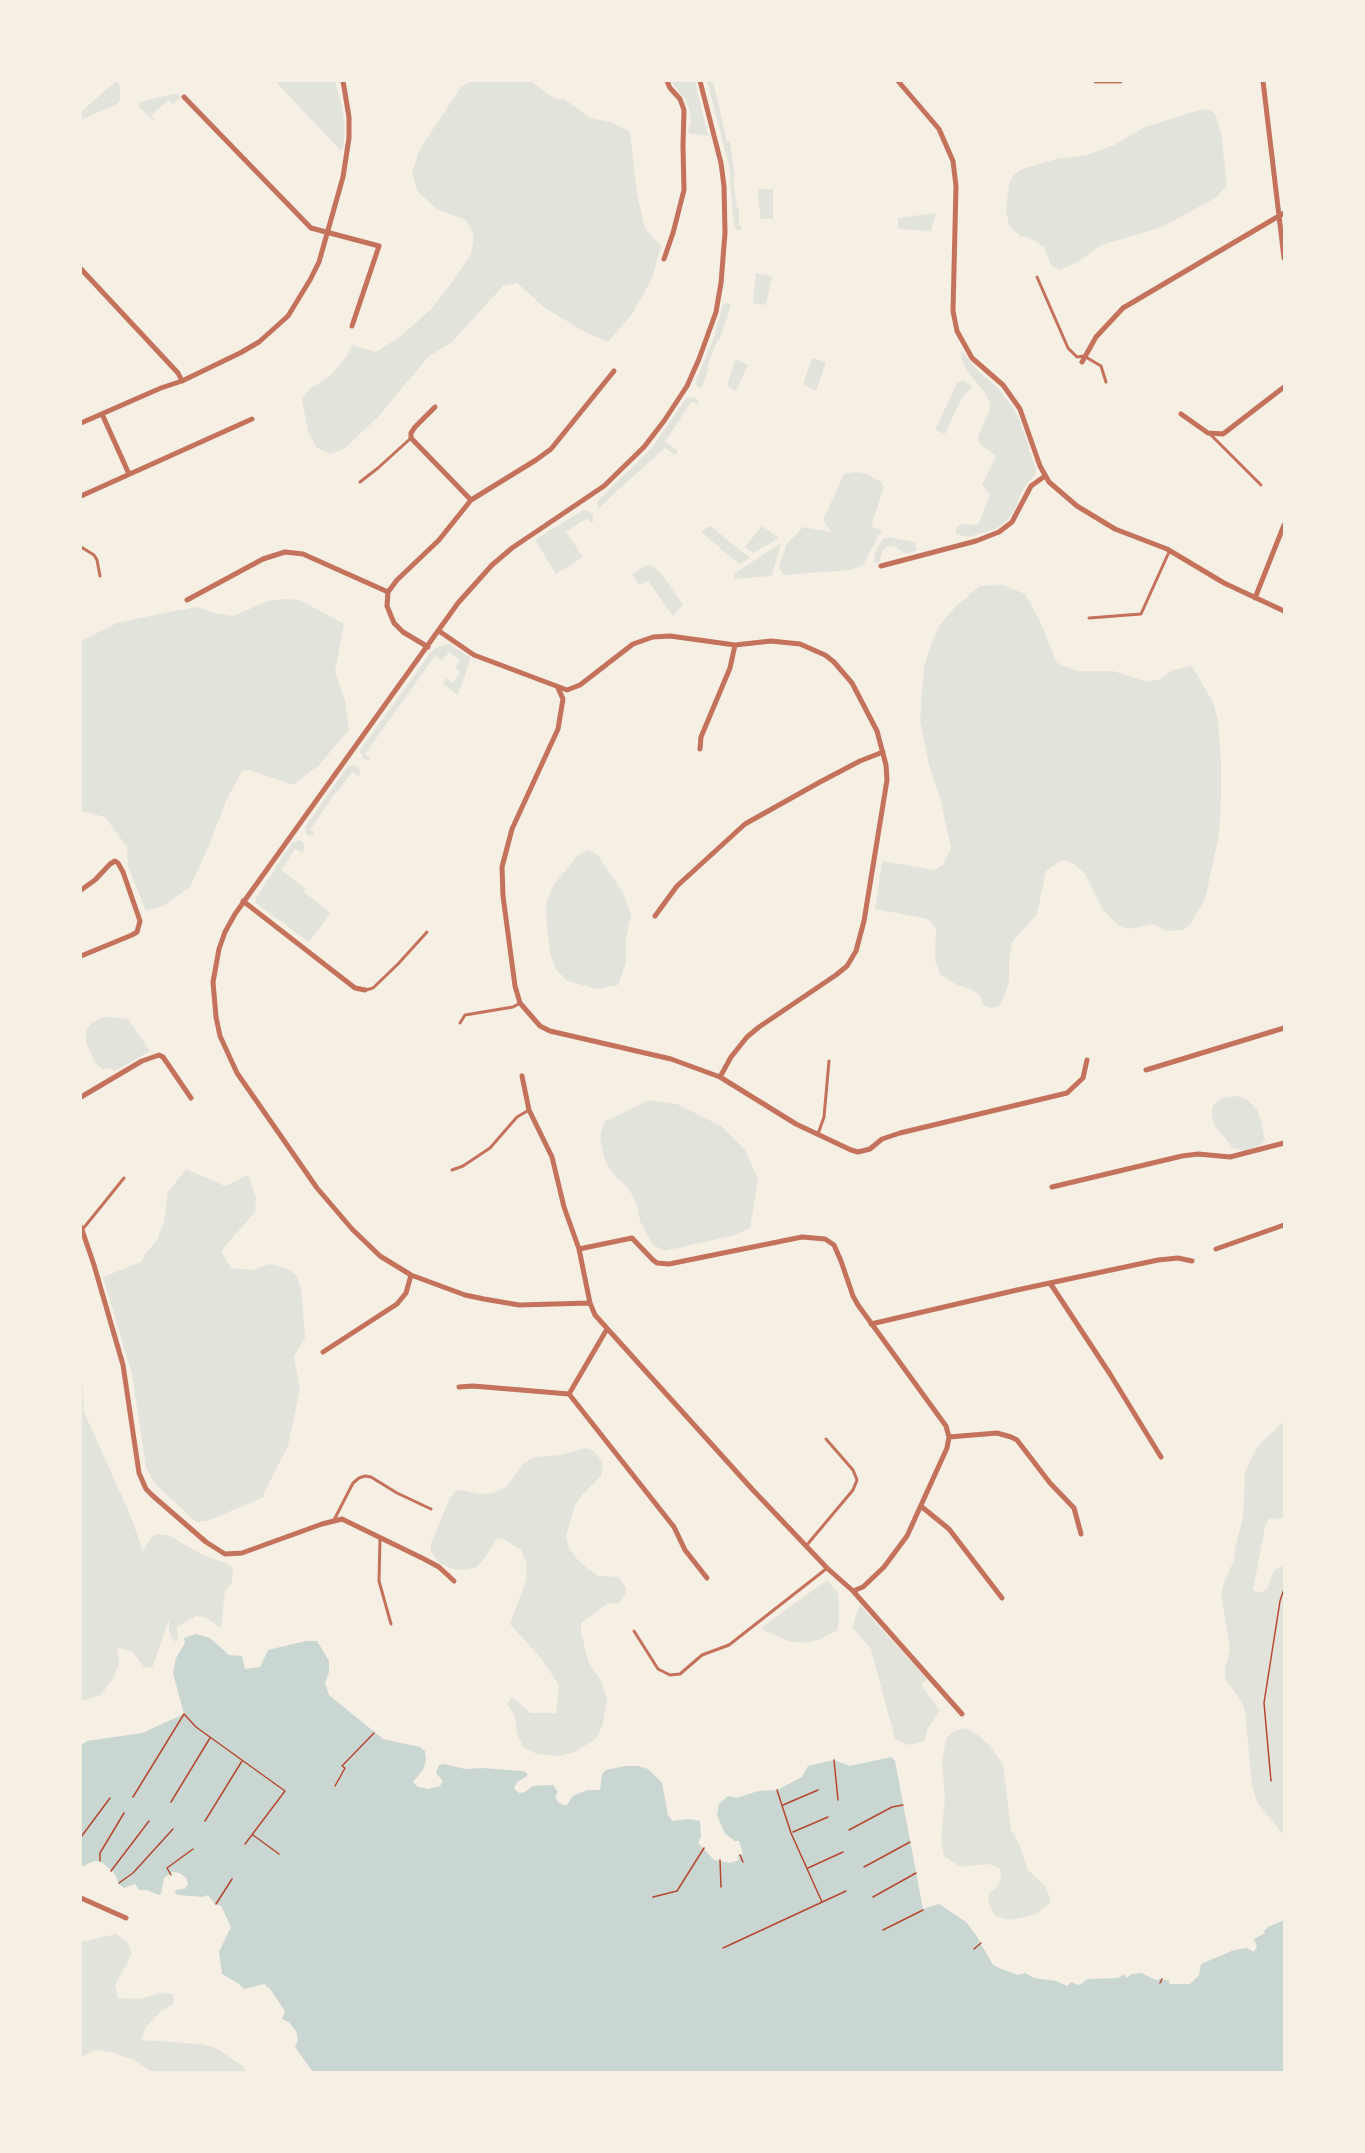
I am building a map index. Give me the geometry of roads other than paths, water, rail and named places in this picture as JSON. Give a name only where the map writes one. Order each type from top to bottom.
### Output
[{"type":"street","points":[[81,423],[182,381],[240,353],[276,329],[298,303],[318,262],[336,207],[346,160],[349,117],[343,81]]},
{"type":"street","points":[[664,259],[684,190],[682,146],[684,110],[680,99],[667,81]]},
{"type":"street","points":[[590,1303],[504,1304],[465,1295],[411,1275],[380,1256],[352,1229],[298,1162],[237,1073],[225,1050],[216,1017],[213,998],[215,968],[225,932],[243,902],[458,603],[492,565],[512,548],[604,486],[644,447],[687,386],[699,359],[719,299],[724,259],[725,212],[721,163],[700,81]]},
{"type":"street","points":[[898,81],[939,129],[953,161],[956,186],[953,311],[957,331],[972,358],[1003,385],[1020,409],[1045,476],[1058,490],[1097,519],[1125,534],[1170,550],[1224,583],[1284,611]]},
{"type":"street","points":[[1096,81],[1120,81]]},
{"type":"street","points":[[1263,81],[1282,214],[1284,258]]},
{"type":"street","points":[[184,97],[310,228],[379,246],[352,326]]},
{"type":"street","points":[[1083,359],[1105,327],[1133,302],[1282,214]]},
{"type":"street","points":[[81,269],[178,373],[182,381]]},
{"type":"street","points":[[428,647],[403,632],[394,623],[387,606],[388,592],[397,580],[440,540],[471,500],[550,449],[614,371]]},
{"type":"street","points":[[1180,414],[1208,433],[1223,434],[1284,387]]},
{"type":"street","points":[[435,407],[411,433],[411,438],[471,500]]},
{"type":"street","points":[[102,414],[129,474]]},
{"type":"street","points":[[81,496],[252,419]]},
{"type":"street","points":[[881,566],[976,541],[999,532],[1012,522],[1031,486],[1045,476]]},
{"type":"street","points":[[1255,598],[1284,525]]},
{"type":"street","points":[[187,600],[263,559],[285,552],[303,554],[388,592]]},
{"type":"street","points":[[439,631],[474,655],[567,690],[580,685],[622,650],[633,644],[653,637],[670,636],[735,645],[784,641],[805,645],[825,655],[843,671],[852,683],[872,720],[886,765],[886,795],[864,921],[856,951],[847,966],[836,975],[747,1037],[731,1057],[720,1077]]},
{"type":"street","points":[[700,749],[701,737],[730,668],[735,645]]},
{"type":"street","points":[[558,688],[563,699],[558,729],[512,829],[502,867],[503,896],[515,986],[520,1003],[531,1018],[550,1031],[671,1059],[720,1077],[796,1124],[851,1150],[864,1151],[890,1136],[1068,1093],[1083,1078],[1087,1060]]},
{"type":"street","points":[[655,916],[676,886],[745,824],[820,782],[883,752]]},
{"type":"street","points":[[81,890],[115,861],[123,872],[140,921],[137,932],[132,935],[81,956]]},
{"type":"street","points":[[243,902],[355,988],[365,990]]},
{"type":"street","points":[[1146,1070],[1284,1028]]},
{"type":"street","points":[[81,1097],[142,1061],[159,1055],[167,1062],[191,1098]]},
{"type":"street","points":[[522,1076],[529,1110],[552,1157],[564,1207],[579,1249],[590,1303],[595,1315],[752,1490],[827,1568],[853,1591],[962,1714]]},
{"type":"street","points":[[1052,1187],[1182,1156],[1198,1154],[1230,1157],[1284,1143]]},
{"type":"street","points":[[1216,1249],[1284,1225]]},
{"type":"street","points":[[82,1229],[123,1365],[139,1473],[146,1489],[206,1542],[225,1554],[242,1553],[342,1519],[439,1567],[454,1581]]},
{"type":"street","points":[[579,1249],[632,1238],[657,1263],[669,1264],[802,1237],[830,1241],[837,1251],[853,1296],[945,1426],[949,1437],[947,1448],[907,1536],[884,1567],[863,1587],[853,1591]]},
{"type":"street","points":[[871,1324],[1158,1260],[1178,1258],[1192,1261]]},
{"type":"street","points":[[323,1352],[397,1304],[406,1293],[411,1275]]},
{"type":"street","points":[[1050,1283],[1161,1457]]},
{"type":"street","points":[[569,1394],[607,1329]]},
{"type":"street","points":[[459,1387],[473,1386],[569,1394],[674,1527],[685,1550],[707,1578]]},
{"type":"street","points":[[949,1437],[997,1433],[1017,1440],[1035,1467],[1074,1508],[1081,1534]]},
{"type":"street","points":[[921,1507],[949,1529],[1002,1598]]},
{"type":"street","points":[[81,1898],[126,1918]]},
{"type":"lane","points":[[1037,277],[1068,348],[1077,357],[1101,366],[1106,382]]},
{"type":"lane","points":[[1208,433],[1261,485]]},
{"type":"lane","points":[[360,482],[411,438]]},
{"type":"lane","points":[[81,547],[97,560],[100,576]]},
{"type":"lane","points":[[1089,618],[1141,615],[1170,550]]},
{"type":"lane","points":[[365,990],[373,988],[428,932]]},
{"type":"lane","points":[[460,1023],[465,1015],[513,1007],[520,1003]]},
{"type":"lane","points":[[818,1134],[824,1117],[829,1060]]},
{"type":"lane","points":[[452,1170],[463,1167],[490,1148],[517,1117],[529,1110]]},
{"type":"lane","points":[[82,1229],[124,1178]]},
{"type":"lane","points":[[806,1546],[853,1490],[857,1480],[853,1470],[826,1439]]},
{"type":"lane","points":[[334,1520],[353,1483],[365,1476],[431,1509]]},
{"type":"lane","points":[[380,1539],[379,1581],[391,1624]]},
{"type":"lane","points":[[634,1631],[658,1669],[670,1675],[680,1674],[702,1655],[729,1645],[827,1568]]}]
